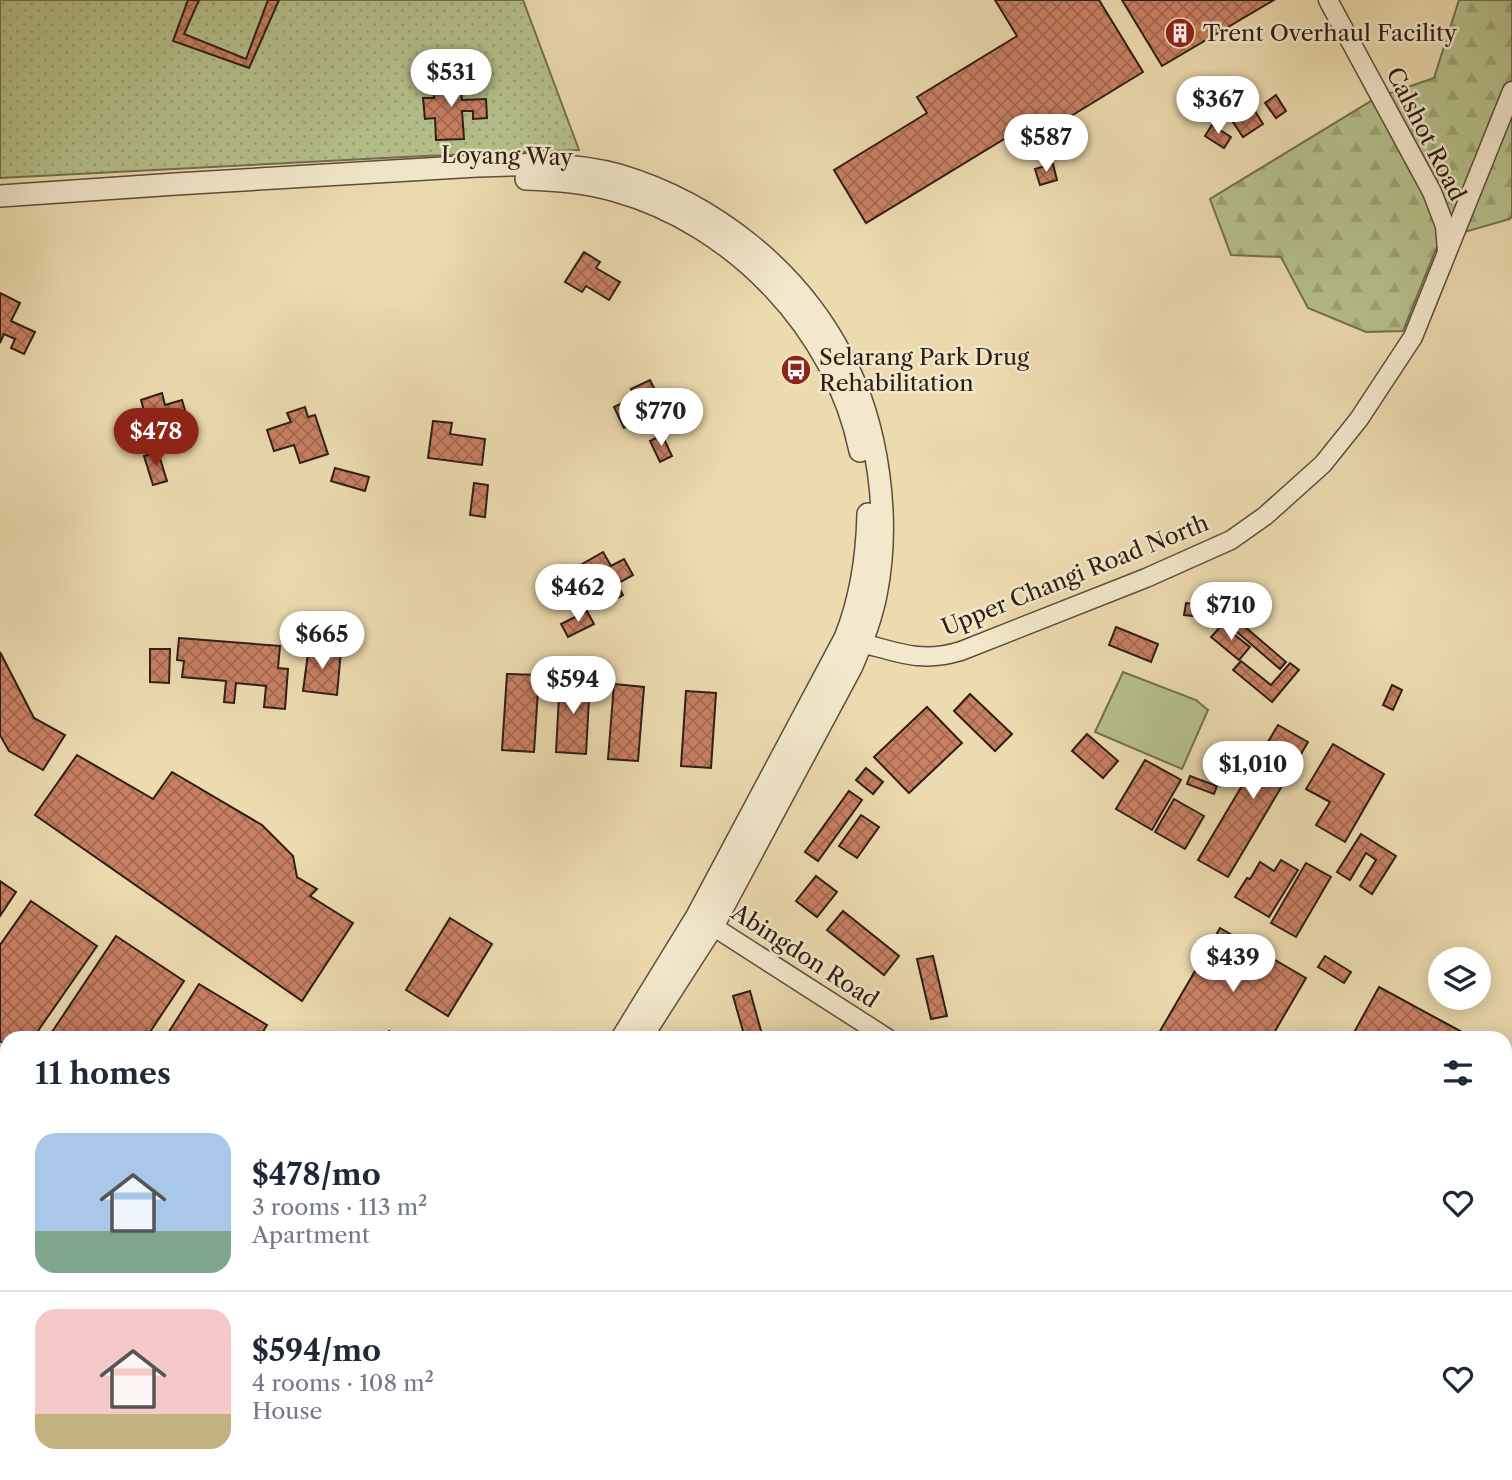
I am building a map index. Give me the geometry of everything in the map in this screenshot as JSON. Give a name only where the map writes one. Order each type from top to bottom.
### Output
[{"type":"street","name":"Calshot Road","points":[[1328,0],[1437,204],[1447,235],[1446,258]]},
{"type":"street","name":"Upper Changi Road North","points":[[854,641],[931,658],[961,652],[1158,574],[1231,540],[1248,529],[1323,464],[1359,419],[1412,337],[1512,92]]},
{"type":"street","name":"Loyang Way","points":[[0,197],[511,165],[569,166],[594,170],[641,183],[680,200],[732,231],[777,268],[812,309],[850,373],[870,428],[877,464],[882,531],[880,569],[871,617],[854,641]]},
{"type":"street","name":"Loyang Way","points":[[0,211],[477,178],[510,178],[581,183],[617,191],[673,214],[723,244],[767,281],[799,318],[817,345],[845,402],[858,438],[868,502],[865,564],[856,608],[854,641]]},
{"type":"street","points":[[645,1031],[852,666],[854,641]]},
{"type":"street","points":[[627,1031],[705,921]]},
{"type":"street","name":"Abingdon Road","points":[[705,921],[876,1031]]},
{"type":"green space","points":[[0,0],[523,0],[579,150],[0,178]]},
{"type":"green space","points":[[1459,0],[1512,0],[1512,216],[1510,219],[1440,239],[1403,331],[1366,332],[1308,308],[1281,257],[1231,255],[1210,199],[1376,98],[1434,78]]},
{"type":"green space","points":[[1123,672],[1196,700],[1208,710],[1182,769],[1095,732]]},
{"type":"building","points":[[188,0],[199,0],[184,34],[246,59],[268,0],[279,0],[249,68],[173,41]]},
{"type":"building","points":[[995,0],[1099,0],[1143,72],[1032,140],[1024,127],[866,223],[834,170],[927,113],[917,97],[1017,36]]},
{"type":"building","name":"Trent Overhaul Facility","points":[[1122,0],[1274,0],[1162,66]]},
{"type":"building","points":[[460,78],[462,100],[486,99],[487,118],[473,119],[473,111],[462,111],[464,139],[436,140],[435,118],[425,119],[423,98],[434,98],[433,80]]},
{"type":"building","points":[[1276,95],[1286,111],[1276,118],[1265,103]]},
{"type":"building","points":[[1250,103],[1263,124],[1243,137],[1229,116]]},
{"type":"building","points":[[1212,125],[1231,137],[1224,148],[1205,136]]},
{"type":"building","points":[[1053,164],[1057,180],[1040,185],[1035,169]]},
{"type":"building","points":[[584,252],[600,262],[596,268],[620,282],[609,300],[586,286],[582,292],[565,282]]},
{"type":"building","points":[[0,293],[20,303],[11,321],[35,332],[24,354],[11,348],[15,339],[4,334],[0,343]]},
{"type":"building","points":[[650,380],[667,414],[647,424],[643,418],[624,428],[614,407],[635,397],[631,389]]},
{"type":"building","points":[[162,393],[165,405],[182,400],[190,427],[173,432],[176,442],[157,448],[154,438],[137,443],[129,415],[144,411],[141,400]]},
{"type":"building","points":[[305,407],[308,417],[315,415],[328,454],[300,463],[294,445],[274,451],[267,430],[291,422],[287,413]]},
{"type":"building","points":[[433,421],[452,423],[450,434],[485,439],[482,465],[428,458]]},
{"type":"building","points":[[662,435],[672,456],[660,462],[650,441]]},
{"type":"building","points":[[158,452],[167,481],[153,485],[144,456]]},
{"type":"building","points":[[335,468],[369,477],[365,491],[331,481]]},
{"type":"building","points":[[474,483],[488,485],[485,517],[470,515]]},
{"type":"building","points":[[603,552],[611,566],[624,559],[633,575],[617,584],[623,595],[601,607],[579,566]]},
{"type":"building","points":[[1186,603],[1203,605],[1202,617],[1184,615]]},
{"type":"building","points":[[587,611],[594,624],[568,637],[561,624]]},
{"type":"building","points":[[1237,620],[1286,662],[1280,669],[1231,627]]},
{"type":"building","points":[[1222,625],[1250,647],[1239,660],[1211,637]]},
{"type":"building","points":[[1116,627],[1158,644],[1151,662],[1109,645]]},
{"type":"building","points":[[179,638],[280,646],[278,668],[288,669],[285,709],[264,707],[266,686],[236,683],[234,703],[224,702],[226,681],[182,677],[184,661],[177,660]]},
{"type":"building","points":[[309,646],[341,650],[337,695],[303,691]]},
{"type":"building","points":[[150,649],[170,649],[169,683],[150,682]]},
{"type":"building","points":[[0,652],[34,718],[65,735],[43,770],[9,751],[0,735]]},
{"type":"building","points":[[1241,661],[1271,685],[1290,663],[1299,670],[1272,702],[1233,670]]},
{"type":"building","points":[[507,674],[539,675],[534,752],[502,750]]},
{"type":"building","points":[[560,678],[590,680],[586,754],[556,752]]},
{"type":"building","points":[[614,684],[644,687],[638,761],[608,759]]},
{"type":"building","points":[[1392,685],[1402,690],[1393,710],[1383,705]]},
{"type":"building","points":[[686,691],[716,693],[711,768],[681,766]]},
{"type":"building","points":[[970,694],[1012,734],[995,751],[954,711]]},
{"type":"building","points":[[927,707],[962,743],[909,793],[874,757]]},
{"type":"building","points":[[1278,725],[1308,742],[1228,877],[1198,860]]},
{"type":"building","points":[[1087,734],[1118,761],[1103,778],[1072,751]]},
{"type":"building","points":[[1333,744],[1384,774],[1345,842],[1316,825],[1330,802],[1306,789]]},
{"type":"building","points":[[77,755],[153,799],[172,772],[262,825],[293,856],[297,877],[317,889],[310,896],[353,923],[302,1001],[35,815]]},
{"type":"building","points":[[1145,760],[1181,780],[1152,830],[1116,809]]},
{"type":"building","points":[[866,768],[883,782],[873,794],[856,780]]},
{"type":"building","points":[[1190,776],[1217,786],[1214,794],[1187,784]]},
{"type":"building","points":[[849,791],[862,800],[818,861],[805,852]]},
{"type":"building","points":[[1174,799],[1204,816],[1185,849],[1155,832]]},
{"type":"building","points":[[861,815],[879,827],[857,858],[839,846]]},
{"type":"building","points":[[1361,834],[1396,856],[1372,894],[1360,886],[1376,860],[1366,853],[1350,880],[1337,872]]},
{"type":"building","points":[[1281,860],[1298,870],[1269,917],[1235,897],[1260,862],[1274,871]]},
{"type":"building","points":[[1306,863],[1331,877],[1296,937],[1271,923]]},
{"type":"building","points":[[816,876],[837,892],[817,917],[796,901]]},
{"type":"building","points":[[0,881],[16,892],[0,916]]},
{"type":"building","points":[[31,901],[97,946],[38,1031],[0,1031],[0,945]]},
{"type":"building","points":[[843,911],[899,956],[884,975],[827,930]]},
{"type":"building","points":[[450,918],[492,944],[448,1016],[406,990]]},
{"type":"building","points":[[1220,928],[1306,978],[1275,1031],[1160,1031]]},
{"type":"building","points":[[116,936],[184,981],[151,1031],[53,1031]]},
{"type":"building","points":[[933,956],[947,1016],[931,1019],[917,959]]},
{"type":"building","points":[[1325,956],[1351,972],[1344,983],[1318,967]]},
{"type":"building","points":[[199,984],[267,1025],[263,1031],[169,1031]]},
{"type":"building","points":[[1379,987],[1460,1031],[1355,1031]]},
{"type":"building","points":[[750,991],[761,1031],[743,1031],[733,996]]},
{"type":"place","name":"Trent Overhaul Facility","points":[[1180,33]]},
{"type":"place","name":"Selarang Park Drug Rehabilitation","points":[[796,370]]}]
